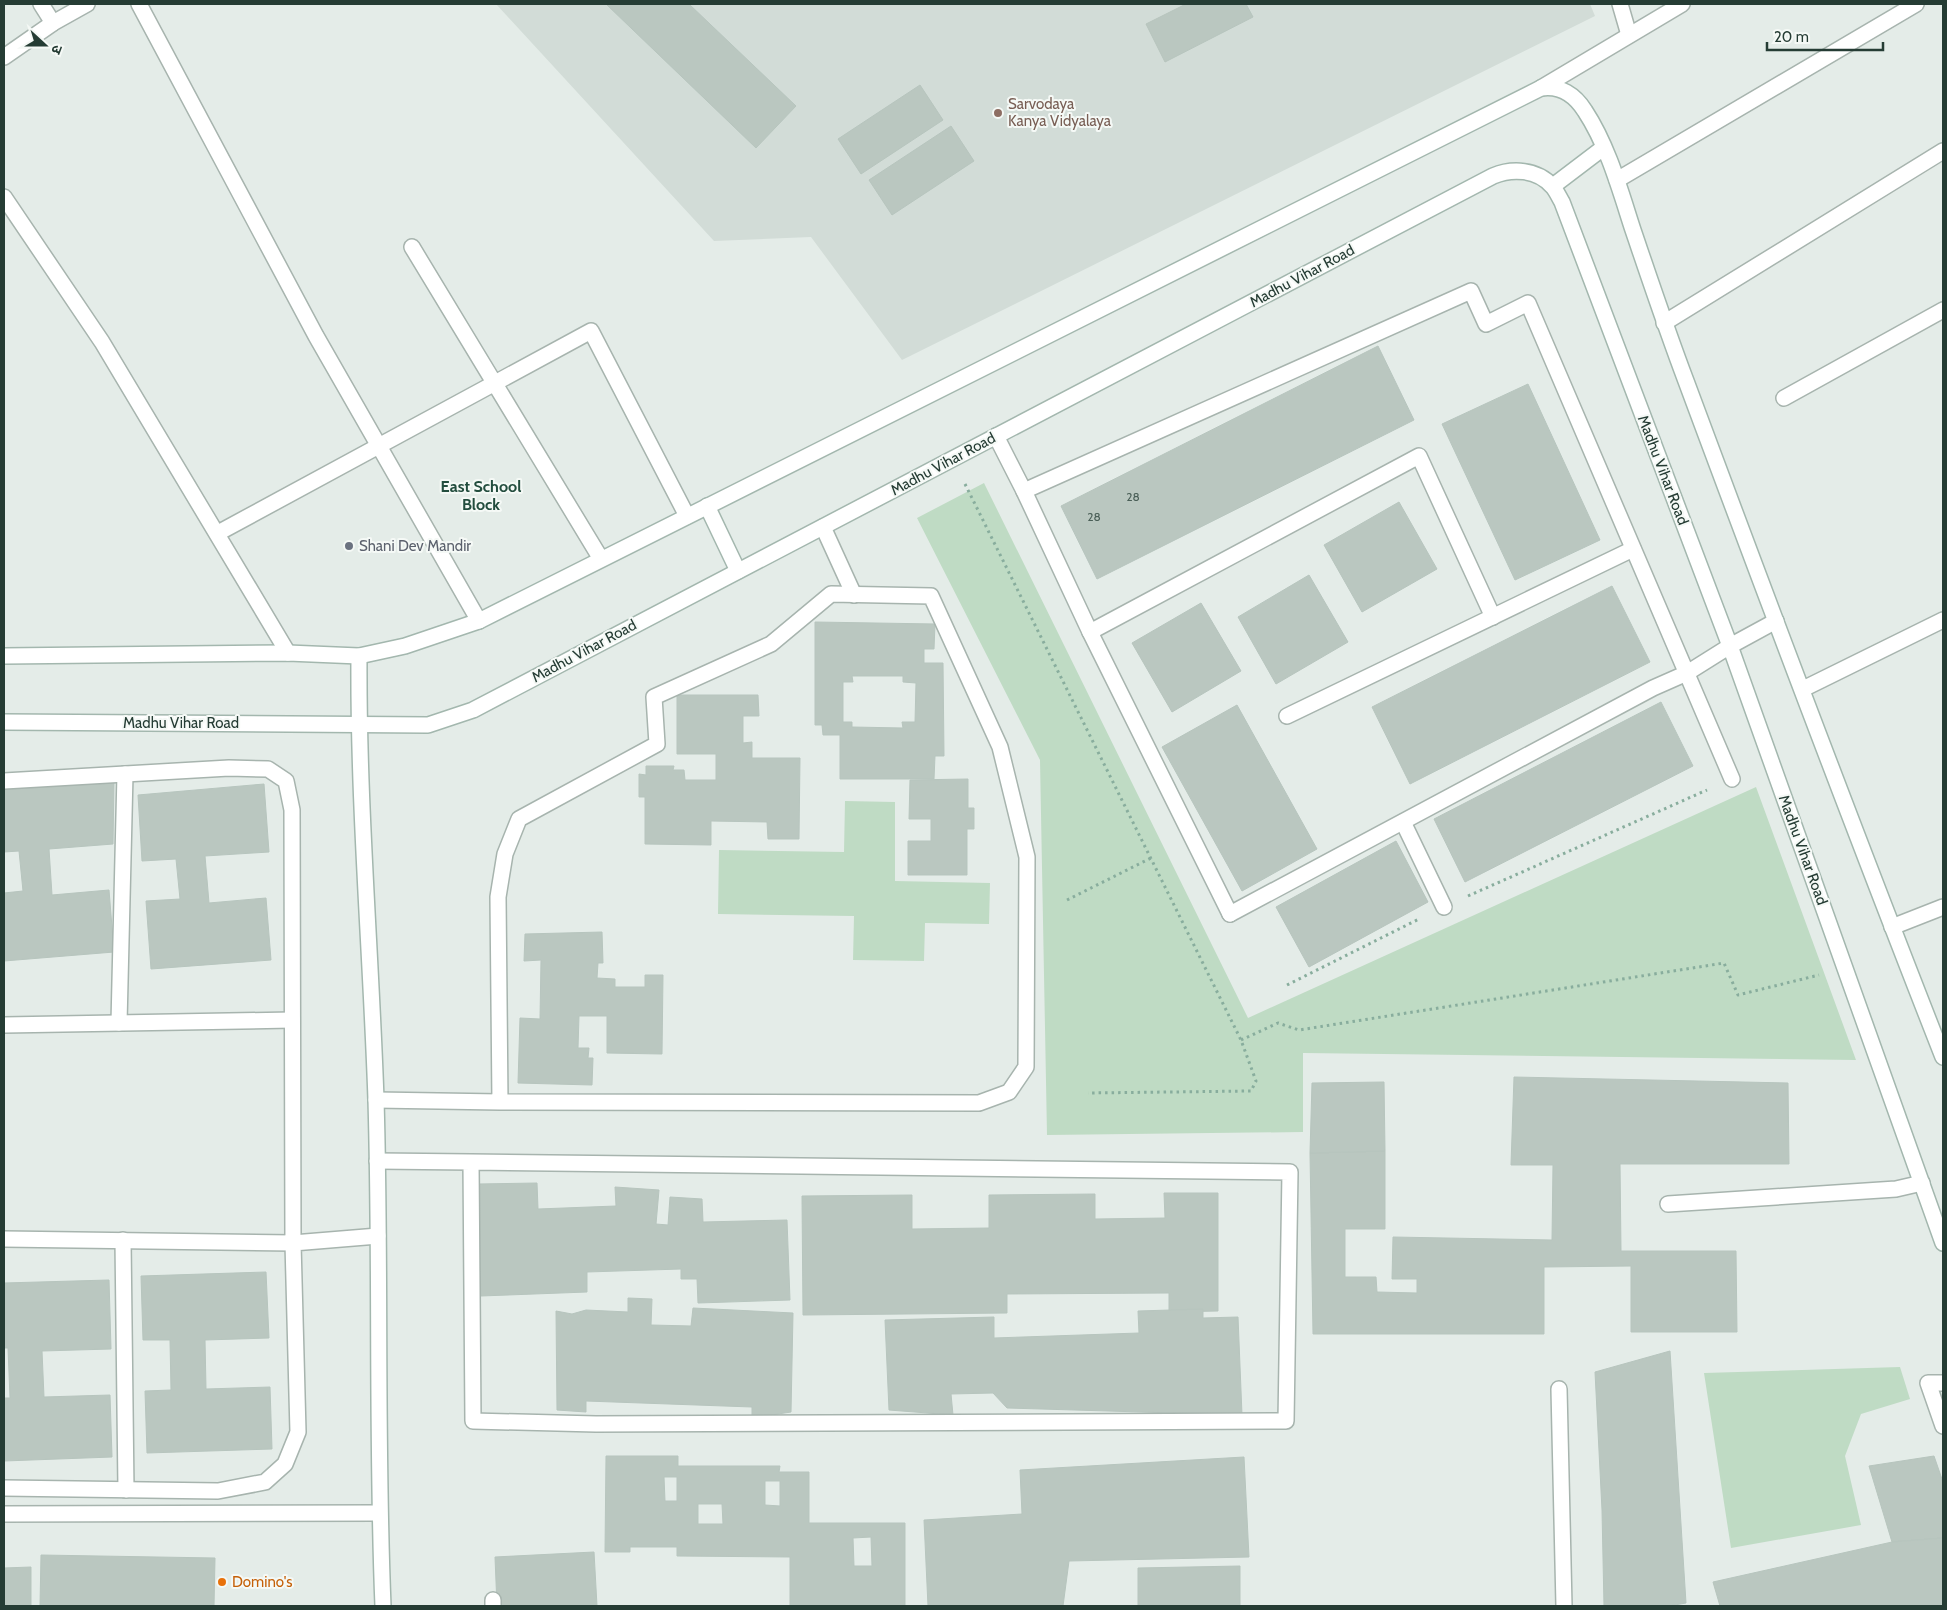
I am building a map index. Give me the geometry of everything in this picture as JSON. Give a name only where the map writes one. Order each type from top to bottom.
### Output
[{"type":"street","points":[[41,4],[53,23]]},
{"type":"street","points":[[4,57],[53,23],[87,4]]},
{"type":"street","points":[[139,4],[311,327],[479,621]]},
{"type":"street","points":[[1620,4],[1629,35]]},
{"type":"street","points":[[4,656],[288,653],[359,656],[405,646],[479,621],[1541,88],[1682,4]]},
{"type":"street","points":[[1617,180],[1916,4]]},
{"type":"street","points":[[1541,88],[1557,88],[1566,92],[1584,109],[1617,180],[1664,323],[1943,1057]]},
{"type":"street","points":[[1553,186],[1603,148]]},
{"type":"street","points":[[1664,323],[1943,151]]},
{"type":"street","name":"Madhu Vihar Road","points":[[4,722],[428,725],[472,710],[1493,176],[1510,171],[1539,176],[1553,186],[1562,202],[1730,646],[1943,1243]]},
{"type":"street","points":[[4,197],[102,342],[218,533],[288,653]]},
{"type":"street","points":[[412,247],[600,559]]},
{"type":"street","points":[[1024,491],[1471,291],[1486,324],[1528,303],[1732,779]]},
{"type":"street","points":[[1784,398],[1943,310]]},
{"type":"street","points":[[218,533],[590,331],[687,516]]},
{"type":"street","points":[[996,436],[1090,632],[1230,914],[1653,688],[1687,673],[1730,646],[1776,621]]},
{"type":"street","points":[[1090,632],[1420,456],[1493,617]]},
{"type":"street","points":[[707,506],[738,571]]},
{"type":"street","points":[[823,527],[854,595]]},
{"type":"street","points":[[1287,716],[1633,548]]},
{"type":"street","points":[[376,1100],[500,1102],[979,1104],[1009,1092],[1026,1067],[1027,857],[1000,747],[931,596],[832,594],[771,644],[654,697],[657,744],[518,819],[505,854],[498,897],[500,1102]]},
{"type":"street","points":[[1802,690],[1943,620]]},
{"type":"street","points":[[359,656],[358,724],[376,1100],[379,1513],[383,1606]]},
{"type":"street","points":[[4,781],[229,768],[268,769],[286,781],[292,810],[293,1243],[298,1432],[285,1464],[265,1482],[218,1491],[4,1488]]},
{"type":"street","points":[[119,1023],[125,774]]},
{"type":"street","points":[[1403,822],[1444,907]]},
{"type":"street","points":[[1892,927],[1943,907]]},
{"type":"street","points":[[4,1025],[292,1020]]},
{"type":"street","points":[[377,1162],[471,1162],[1290,1172],[1286,1421],[606,1424],[473,1421],[471,1162]]},
{"type":"street","points":[[1668,1204],[1896,1189],[1922,1183]]},
{"type":"street","points":[[4,1239],[293,1243],[378,1236]]},
{"type":"street","points":[[123,1240],[126,1490]]},
{"type":"street","points":[[1943,1383],[1928,1383],[1943,1426]]},
{"type":"street","points":[[1559,1389],[1564,1606]]},
{"type":"street","points":[[4,1514],[379,1513]]},
{"type":"path","points":[[952,459],[1241,1040],[1256,1081],[1251,1091],[1088,1094]]},
{"type":"path","points":[[1287,985],[1444,907],[1732,779]]},
{"type":"path","points":[[1067,900],[1151,858]]},
{"type":"path","points":[[1241,1040],[1278,1023],[1299,1030],[1724,963],[1738,995],[1845,970]]},
{"type":"shaded area","name":"Sarvodaya Kanya Vidyalaya","points":[[496,4],[1590,4],[1595,16],[902,360],[811,237],[714,241]]},
{"type":"green space","points":[[984,483],[1248,1018],[1756,787],[1856,1060],[1303,1053],[1303,1132],[1047,1135],[1040,760],[917,518]]},
{"type":"green space","points":[[845,801],[895,802],[895,881],[990,883],[989,924],[925,923],[924,961],[853,960],[854,916],[718,914],[719,850],[844,852]]},
{"type":"green space","points":[[1900,1367],[1910,1399],[1861,1414],[1845,1456],[1861,1525],[1731,1548],[1704,1373]]},
{"type":"building","points":[[606,4],[689,4],[796,106],[756,148]]},
{"type":"building","points":[[1186,4],[1246,4],[1253,17],[1165,62],[1146,24]]},
{"type":"building","points":[[920,85],[943,120],[861,174],[838,139]]},
{"type":"building","points":[[951,126],[974,161],[892,215],[869,180]]},
{"type":"building","points":[[1378,346],[1414,420],[1097,579],[1061,506]]},
{"type":"building","points":[[1528,384],[1600,540],[1515,580],[1442,424]]},
{"type":"building","points":[[1399,502],[1437,569],[1362,612],[1324,545]]},
{"type":"building","points":[[1309,575],[1348,642],[1276,684],[1238,617]]},
{"type":"building","points":[[1612,586],[1650,662],[1410,784],[1372,707]]},
{"type":"building","points":[[1201,603],[1241,671],[1172,712],[1132,643]]},
{"type":"building","points":[[815,622],[935,624],[934,649],[924,649],[924,663],[943,663],[944,756],[935,756],[934,779],[840,779],[840,735],[823,735],[822,725],[815,725]],"holes":[[[852,676],[903,676],[903,682],[916,683],[915,722],[902,722],[903,728],[852,727],[852,722],[843,722],[843,682],[853,682]]]},
{"type":"building","points":[[677,695],[758,695],[759,716],[743,716],[743,743],[752,742],[752,758],[800,758],[799,839],[768,839],[767,822],[711,821],[711,845],[645,844],[645,797],[639,797],[639,774],[646,775],[646,766],[674,766],[673,770],[684,770],[685,780],[716,780],[716,754],[677,754]]},
{"type":"building","points":[[1661,702],[1693,766],[1465,882],[1434,819]]},
{"type":"building","points":[[1237,705],[1317,849],[1242,891],[1162,747]]},
{"type":"building","points":[[968,779],[968,808],[974,808],[974,829],[967,829],[967,875],[908,875],[908,841],[931,841],[931,819],[909,819],[910,780]]},
{"type":"building","points":[[114,780],[113,844],[49,849],[52,895],[109,890],[114,952],[4,961],[4,893],[23,891],[19,851],[4,852],[4,783]]},
{"type":"building","points":[[264,784],[269,852],[205,856],[209,903],[266,898],[271,960],[151,969],[146,901],[180,899],[176,859],[142,861],[138,795]]},
{"type":"building","points":[[1396,841],[1428,902],[1309,967],[1276,907]]},
{"type":"building","points":[[602,932],[603,963],[598,963],[597,978],[615,979],[615,987],[645,987],[645,975],[663,975],[662,1054],[607,1053],[607,1016],[579,1016],[578,1048],[589,1048],[588,1058],[593,1058],[592,1085],[518,1083],[520,1018],[540,1019],[541,960],[524,961],[525,934]]},
{"type":"building","points":[[1514,1077],[1788,1083],[1789,1164],[1620,1164],[1621,1251],[1736,1251],[1737,1332],[1631,1332],[1631,1266],[1544,1267],[1544,1334],[1313,1334],[1310,1153],[1385,1151],[1385,1229],[1345,1229],[1345,1277],[1376,1277],[1377,1292],[1417,1293],[1417,1279],[1392,1279],[1393,1237],[1552,1240],[1553,1165],[1511,1165]]},
{"type":"building","points":[[1384,1082],[1385,1151],[1310,1153],[1312,1083]]},
{"type":"building","points":[[537,1183],[538,1209],[616,1206],[615,1187],[659,1190],[656,1224],[668,1225],[670,1197],[702,1199],[703,1222],[787,1220],[790,1300],[698,1303],[697,1279],[681,1279],[681,1269],[587,1272],[587,1292],[481,1296],[478,1184]]},
{"type":"building","points":[[1164,1193],[1218,1193],[1218,1311],[1169,1312],[1169,1293],[1007,1294],[1007,1313],[803,1315],[802,1196],[912,1195],[912,1229],[989,1228],[989,1195],[1095,1194],[1095,1219],[1165,1218]]},
{"type":"building","points":[[266,1272],[269,1338],[205,1340],[206,1389],[270,1387],[272,1449],[147,1453],[145,1391],[171,1390],[170,1340],[143,1340],[141,1276]]},
{"type":"building","points":[[109,1280],[111,1349],[42,1351],[44,1397],[110,1395],[112,1457],[4,1461],[4,1398],[10,1398],[8,1348],[4,1348],[4,1283]]},
{"type":"building","points":[[628,1298],[652,1299],[651,1325],[691,1326],[693,1308],[793,1313],[791,1412],[752,1418],[752,1407],[586,1401],[586,1412],[557,1410],[556,1311],[572,1314],[586,1310],[628,1312]]},
{"type":"building","points":[[1203,1309],[1203,1318],[1238,1317],[1242,1415],[1007,1408],[993,1393],[951,1394],[953,1415],[889,1410],[885,1320],[994,1317],[994,1338],[1139,1333],[1138,1311]]},
{"type":"building","points":[[1670,1351],[1686,1603],[1669,1606],[1604,1606],[1602,1510],[1595,1372]]},
{"type":"building","points":[[606,1456],[678,1456],[678,1466],[780,1466],[779,1472],[809,1472],[809,1523],[905,1523],[905,1606],[790,1606],[790,1557],[677,1556],[677,1547],[630,1547],[630,1552],[605,1552]],"holes":[[[664,1477],[677,1477],[677,1501],[665,1501]],[[765,1481],[780,1481],[780,1506],[765,1505]],[[698,1504],[722,1504],[723,1524],[698,1524]],[[871,1537],[872,1566],[854,1566],[853,1538]]]},
{"type":"building","points":[[1934,1456],[1943,1482],[1943,1538],[1892,1542],[1869,1466]]},
{"type":"building","points":[[1244,1457],[1249,1557],[1069,1561],[1063,1606],[928,1606],[924,1520],[1022,1514],[1020,1470]]},
{"type":"building","points":[[1943,1538],[1943,1606],[1720,1606],[1713,1582],[1892,1542]]},
{"type":"building","points":[[594,1552],[597,1606],[497,1606],[495,1557]]},
{"type":"building","points":[[41,1555],[215,1558],[214,1606],[40,1606]]},
{"type":"building","points":[[1240,1566],[1240,1606],[1138,1606],[1138,1568]]},
{"type":"building","points":[[31,1567],[31,1606],[4,1606],[4,1568]]},
{"type":"place","name":"Sarvodaya Kanya Vidyalaya","points":[[998,113]]},
{"type":"place","name":"Shani Dev Mandir","points":[[349,546]]},
{"type":"place","name":"Domino's","points":[[222,1582]]},
{"type":"district","name":"East School Block","points":[[481,495]]}]
